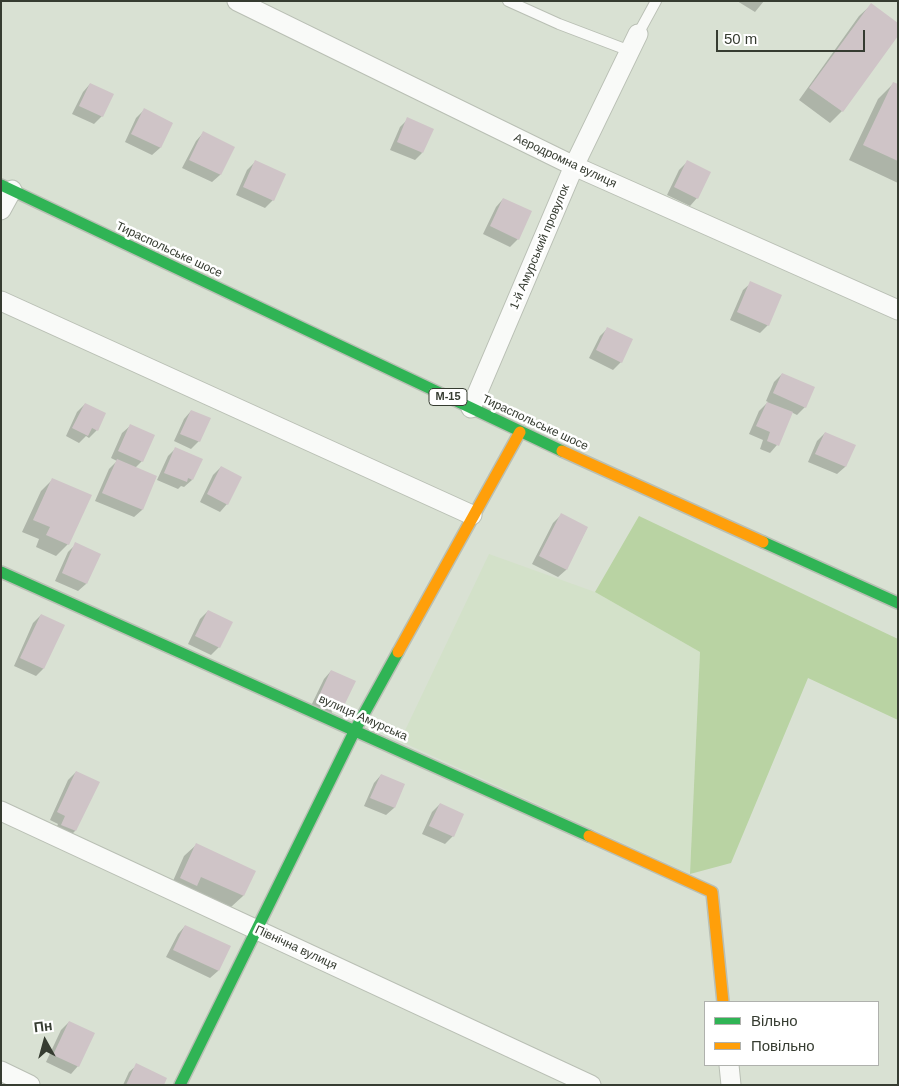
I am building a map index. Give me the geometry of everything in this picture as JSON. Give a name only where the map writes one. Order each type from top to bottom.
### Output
[{"type":"street","name":"Аеродромна вулиця","points":[[237,1],[574,166],[898,310]]},
{"type":"street","name":"1-й Амурський провулок","points":[[471,408],[574,166],[638,34]]},
{"type":"street","name":"Тираспольське шосе","points":[[6,188],[520,432],[898,603]]},
{"type":"street","points":[[1,210],[6,188]]},
{"type":"street","points":[[1,301],[472,515]]},
{"type":"street","points":[[180,1085],[355,730],[472,515],[520,432]]},
{"type":"street","name":"вулиця Амурська","points":[[1,572],[712,892],[723,1001]]},
{"type":"street","name":"Північна вулиця","points":[[1,811],[591,1085]]},
{"type":"street","points":[[729,1066],[731,1085]]},
{"type":"street","points":[[1,1071],[30,1085]]},
{"type":"lane","points":[[508,1],[559,24],[630,51]]},
{"type":"lane","points":[[638,34],[656,1]]},
{"type":"shaded area","points":[[489,554],[595,592],[700,652],[690,874],[400,741]]},
{"type":"green space","points":[[639,516],[898,639],[898,720],[808,678],[731,863],[690,874],[700,652],[595,592]]},
{"type":"building","points":[[871,3],[898,23],[898,36],[843,112],[809,88]]},
{"type":"building","points":[[893,82],[898,84],[898,161],[863,145]]},
{"type":"building","points":[[90,83],[114,94],[103,117],[79,106]]},
{"type":"building","points":[[144,108],[173,123],[161,148],[131,134]]},
{"type":"building","points":[[407,117],[434,129],[423,153],[397,142]]},
{"type":"building","points":[[203,131],[235,147],[221,175],[189,160]]},
{"type":"building","points":[[255,160],[286,174],[274,201],[243,187]]},
{"type":"building","points":[[687,160],[711,172],[698,199],[674,187]]},
{"type":"building","points":[[503,198],[532,211],[519,240],[490,226]]},
{"type":"building","points":[[750,281],[782,295],[769,326],[737,312]]},
{"type":"building","points":[[607,327],[633,339],[622,363],[596,350]]},
{"type":"building","points":[[782,373],[815,387],[806,408],[773,393]]},
{"type":"building","points":[[767,402],[793,412],[779,446],[767,441],[770,432],[756,426]]},
{"type":"building","points":[[85,403],[106,413],[98,431],[92,428],[88,436],[72,428]]},
{"type":"building","points":[[191,410],[211,418],[200,442],[180,434]]},
{"type":"building","points":[[130,424],[155,435],[143,462],[118,451]]},
{"type":"building","points":[[825,432],[856,445],[846,467],[815,454]]},
{"type":"building","points":[[175,447],[203,459],[193,480],[188,478],[187,482],[164,473]]},
{"type":"building","points":[[117,459],[157,476],[143,510],[102,493]]},
{"type":"building","points":[[221,466],[242,477],[228,505],[207,494]]},
{"type":"building","points":[[52,478],[92,495],[69,545],[46,535],[50,527],[33,520]]},
{"type":"building","points":[[561,513],[588,527],[567,570],[539,556]]},
{"type":"building","points":[[75,542],[101,554],[87,584],[62,573]]},
{"type":"building","points":[[208,610],[233,622],[220,648],[195,636]]},
{"type":"building","points":[[41,614],[65,625],[44,669],[20,658]]},
{"type":"building","points":[[331,670],[356,681],[340,714],[316,702]]},
{"type":"building","points":[[76,771],[100,782],[76,831],[61,825],[65,816],[57,812]]},
{"type":"building","points":[[381,774],[405,784],[395,808],[370,798]]},
{"type":"building","points":[[440,803],[464,814],[454,837],[429,826]]},
{"type":"building","points":[[196,843],[256,871],[244,896],[201,877],[197,886],[180,878]]},
{"type":"building","points":[[185,925],[231,946],[219,971],[173,950]]},
{"type":"building","points":[[69,1021],[95,1033],[79,1067],[53,1055]]},
{"type":"building","points":[[136,1063],[167,1078],[164,1085],[126,1085]]},
{"type":"traffic: fast","points":[[1,185],[562,451]]},
{"type":"traffic: fast","points":[[763,542],[898,603]]},
{"type":"traffic: fast","points":[[1,572],[589,836]]},
{"type":"traffic: fast","points":[[180,1085],[355,730],[398,652]]},
{"type":"traffic: slow","points":[[398,652],[520,432]]},
{"type":"traffic: slow","points":[[562,451],[763,542]]},
{"type":"traffic: slow","points":[[589,836],[712,892],[723,1001]]}]
